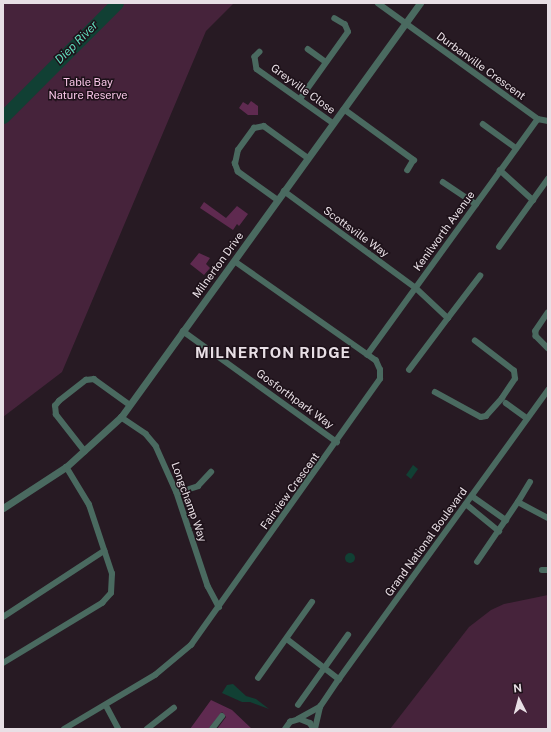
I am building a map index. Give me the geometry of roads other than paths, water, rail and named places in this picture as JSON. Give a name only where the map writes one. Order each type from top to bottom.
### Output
[{"type":"street","points":[[378,3],[405,23]]},
{"type":"street","name":"Milnerton Drive","points":[[3,508],[66,467],[85,452],[121,417],[235,262],[284,191],[420,3]]},
{"type":"street","points":[[300,99],[348,32],[345,25],[335,19]]},
{"type":"street","name":"Durbanville Crescent","points":[[405,23],[538,119],[548,121]]},
{"type":"street","points":[[308,49],[326,62]]},
{"type":"street","name":"Greyville Close","points":[[260,52],[255,57],[257,69],[333,123]]},
{"type":"street","points":[[344,109],[414,160],[408,170]]},
{"type":"street","name":"Kenilworth Avenue","points":[[368,355],[538,119]]},
{"type":"street","points":[[483,124],[516,148]]},
{"type":"street","points":[[278,200],[238,172],[236,164],[238,150],[254,128],[264,126],[308,158]]},
{"type":"street","points":[[500,170],[533,200]]},
{"type":"street","points":[[499,247],[548,179]]},
{"type":"street","points":[[443,182],[476,204]]},
{"type":"street","name":"Scottsville Way","points":[[284,191],[416,288],[448,318]]},
{"type":"street","name":"Fairview Crescent","points":[[64,729],[106,706],[178,657],[219,607],[380,380],[378,365],[368,355],[235,262]]},
{"type":"street","points":[[409,370],[480,276]]},
{"type":"street","points":[[548,313],[536,331],[536,336],[548,348]]},
{"type":"street","name":"Gosforthpark Way","points":[[183,331],[337,442]]},
{"type":"street","points":[[434,392],[481,417],[486,416],[502,398],[515,379],[514,371],[475,341]]},
{"type":"street","points":[[85,452],[56,415],[55,406],[59,401],[86,380],[94,379],[130,405]]},
{"type":"street","name":"Grand National Boulevard","points":[[315,729],[320,707],[339,679],[548,390]]},
{"type":"street","points":[[506,404],[527,418]]},
{"type":"street","name":"Longchamp Way","points":[[121,417],[153,441],[177,493],[208,586],[219,607]]},
{"type":"street","points":[[3,663],[109,598],[114,581],[89,505],[66,467]]},
{"type":"street","points":[[177,493],[198,486],[211,472]]},
{"type":"street","points":[[477,562],[499,531],[530,482]]},
{"type":"street","points":[[472,496],[506,520]]},
{"type":"street","points":[[518,502],[548,518]]},
{"type":"street","points":[[466,504],[499,531]]},
{"type":"street","points":[[3,617],[104,551]]},
{"type":"street","points":[[258,678],[312,602]]},
{"type":"street","points":[[298,705],[348,635]]},
{"type":"street","points":[[287,639],[339,679]]},
{"type":"street","points":[[106,706],[119,729]]},
{"type":"street","name":"Grand National Boulevard","points":[[285,729],[296,719],[320,707]]},
{"type":"street","points":[[147,729],[174,708]]},
{"type":"street","points":[[212,729],[222,716]]},
{"type":"street","points":[[296,719],[307,721],[315,729]]},
{"type":"waterway","name":"Diep River","points":[[3,117],[117,3]]},
{"type":"district","name":"MILNERTON RIDGE","points":[[273,353]]},
{"type":"park label","name":"Table Bay Nature Reserve","points":[[88,89]]}]
